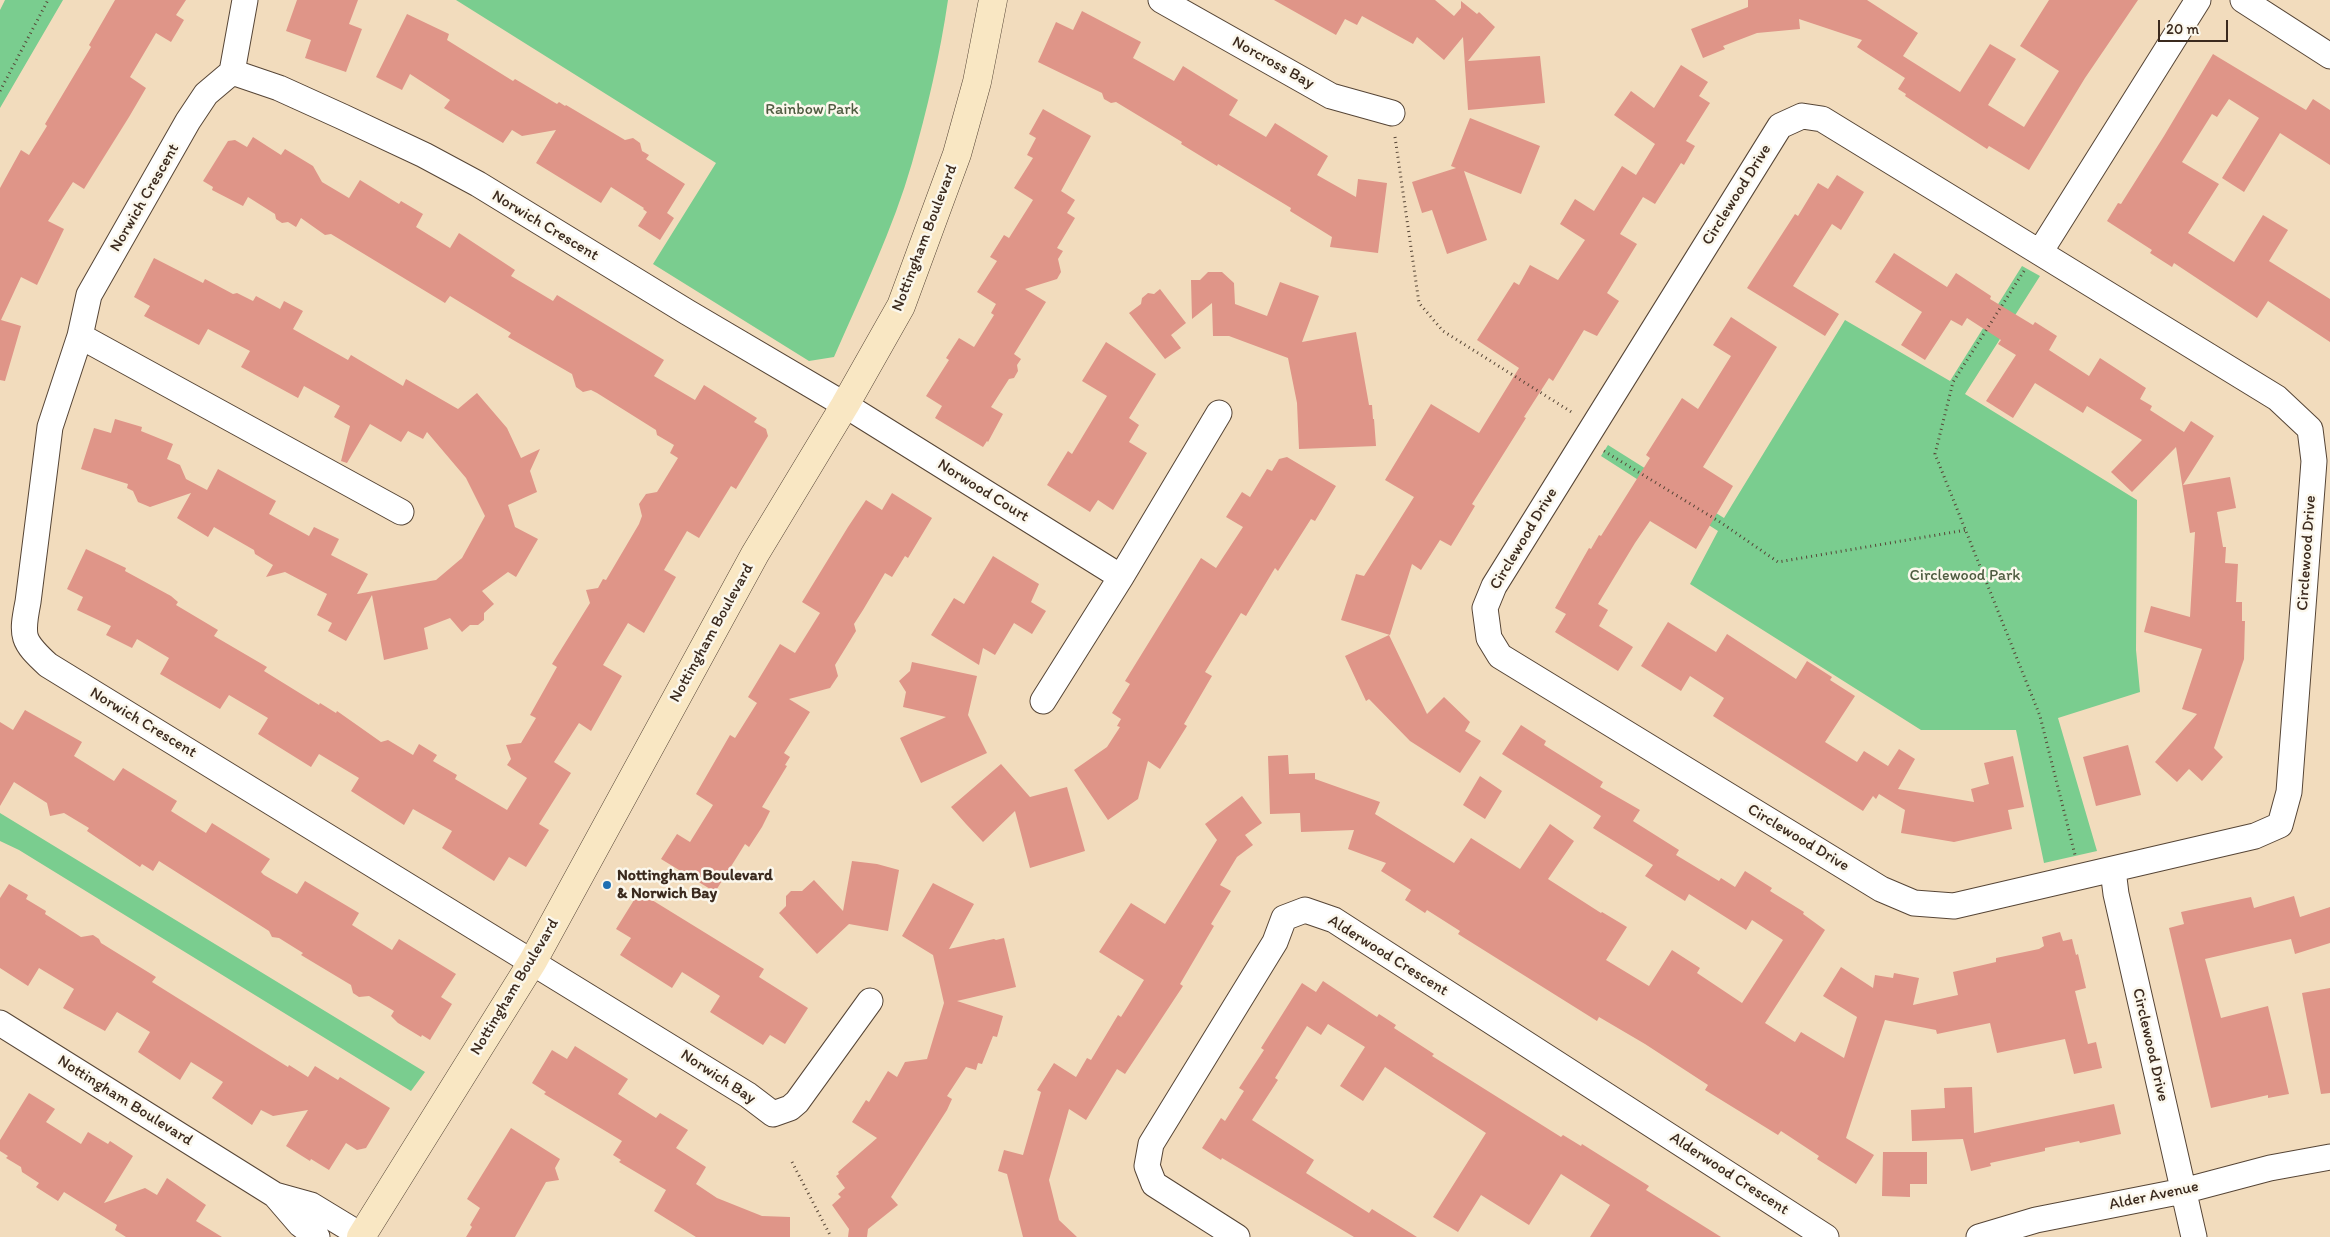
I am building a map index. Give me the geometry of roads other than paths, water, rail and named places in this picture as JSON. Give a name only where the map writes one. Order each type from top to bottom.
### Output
[{"type":"street","points":[[232,72],[245,0]]},
{"type":"street","name":"Nottingham Boulevard","points":[[0,1023],[275,1195],[311,1205],[362,1237],[533,961],[755,554],[845,405],[901,306],[957,154],[976,82],[993,0]]},
{"type":"street","name":"Norcross Bay","points":[[1161,0],[1331,96],[1392,112]]},
{"type":"street","points":[[2034,258],[2198,0]]},
{"type":"street","points":[[2243,0],[2330,56]]},
{"type":"street","name":"Norwich Crescent","points":[[533,961],[48,665],[29,647],[23,628],[50,427],[80,336],[89,295],[188,121],[206,94],[232,72],[279,88],[432,159],[478,184],[687,312],[845,405]]},
{"type":"street","name":"Circlewood Drive","points":[[1802,116],[1822,119],[2034,258],[2276,398],[2310,429],[2314,462],[2289,792],[2280,825],[2255,836],[1954,906],[1914,903],[1881,889],[1500,656],[1490,638],[1485,608],[1494,586],[1780,126],[1802,116]]},
{"type":"street","points":[[80,336],[401,512]]},
{"type":"street","name":"Norwood Court","points":[[845,405],[1121,577]]},
{"type":"street","points":[[1043,701],[1121,577],[1219,413]]},
{"type":"street","name":"Circlewood Drive","points":[[2113,870],[2116,894],[2194,1237]]},
{"type":"street","name":"Alderwood Crescent","points":[[1237,1237],[1154,1184],[1146,1166],[1151,1144],[1275,942],[1284,918],[1305,910],[1334,920],[1826,1237]]},
{"type":"street","name":"Norwich Bay","points":[[533,961],[748,1095],[773,1114],[790,1108],[797,1102],[870,1000]]},
{"type":"street","name":"Alder Avenue","points":[[1979,1237],[2036,1220],[2183,1191],[2270,1168],[2330,1157]]},
{"type":"street","name":"Nottingham Boulevard","points":[[275,1195],[300,1224],[317,1237]]},
{"type":"place","name":"Nottingham Boulevard & Norwich Bay","points":[[607,885]]},
{"type":"park label","name":"Rainbow Park","points":[[812,110]]},
{"type":"park label","name":"Circlewood Park","points":[[1965,576]]}]
